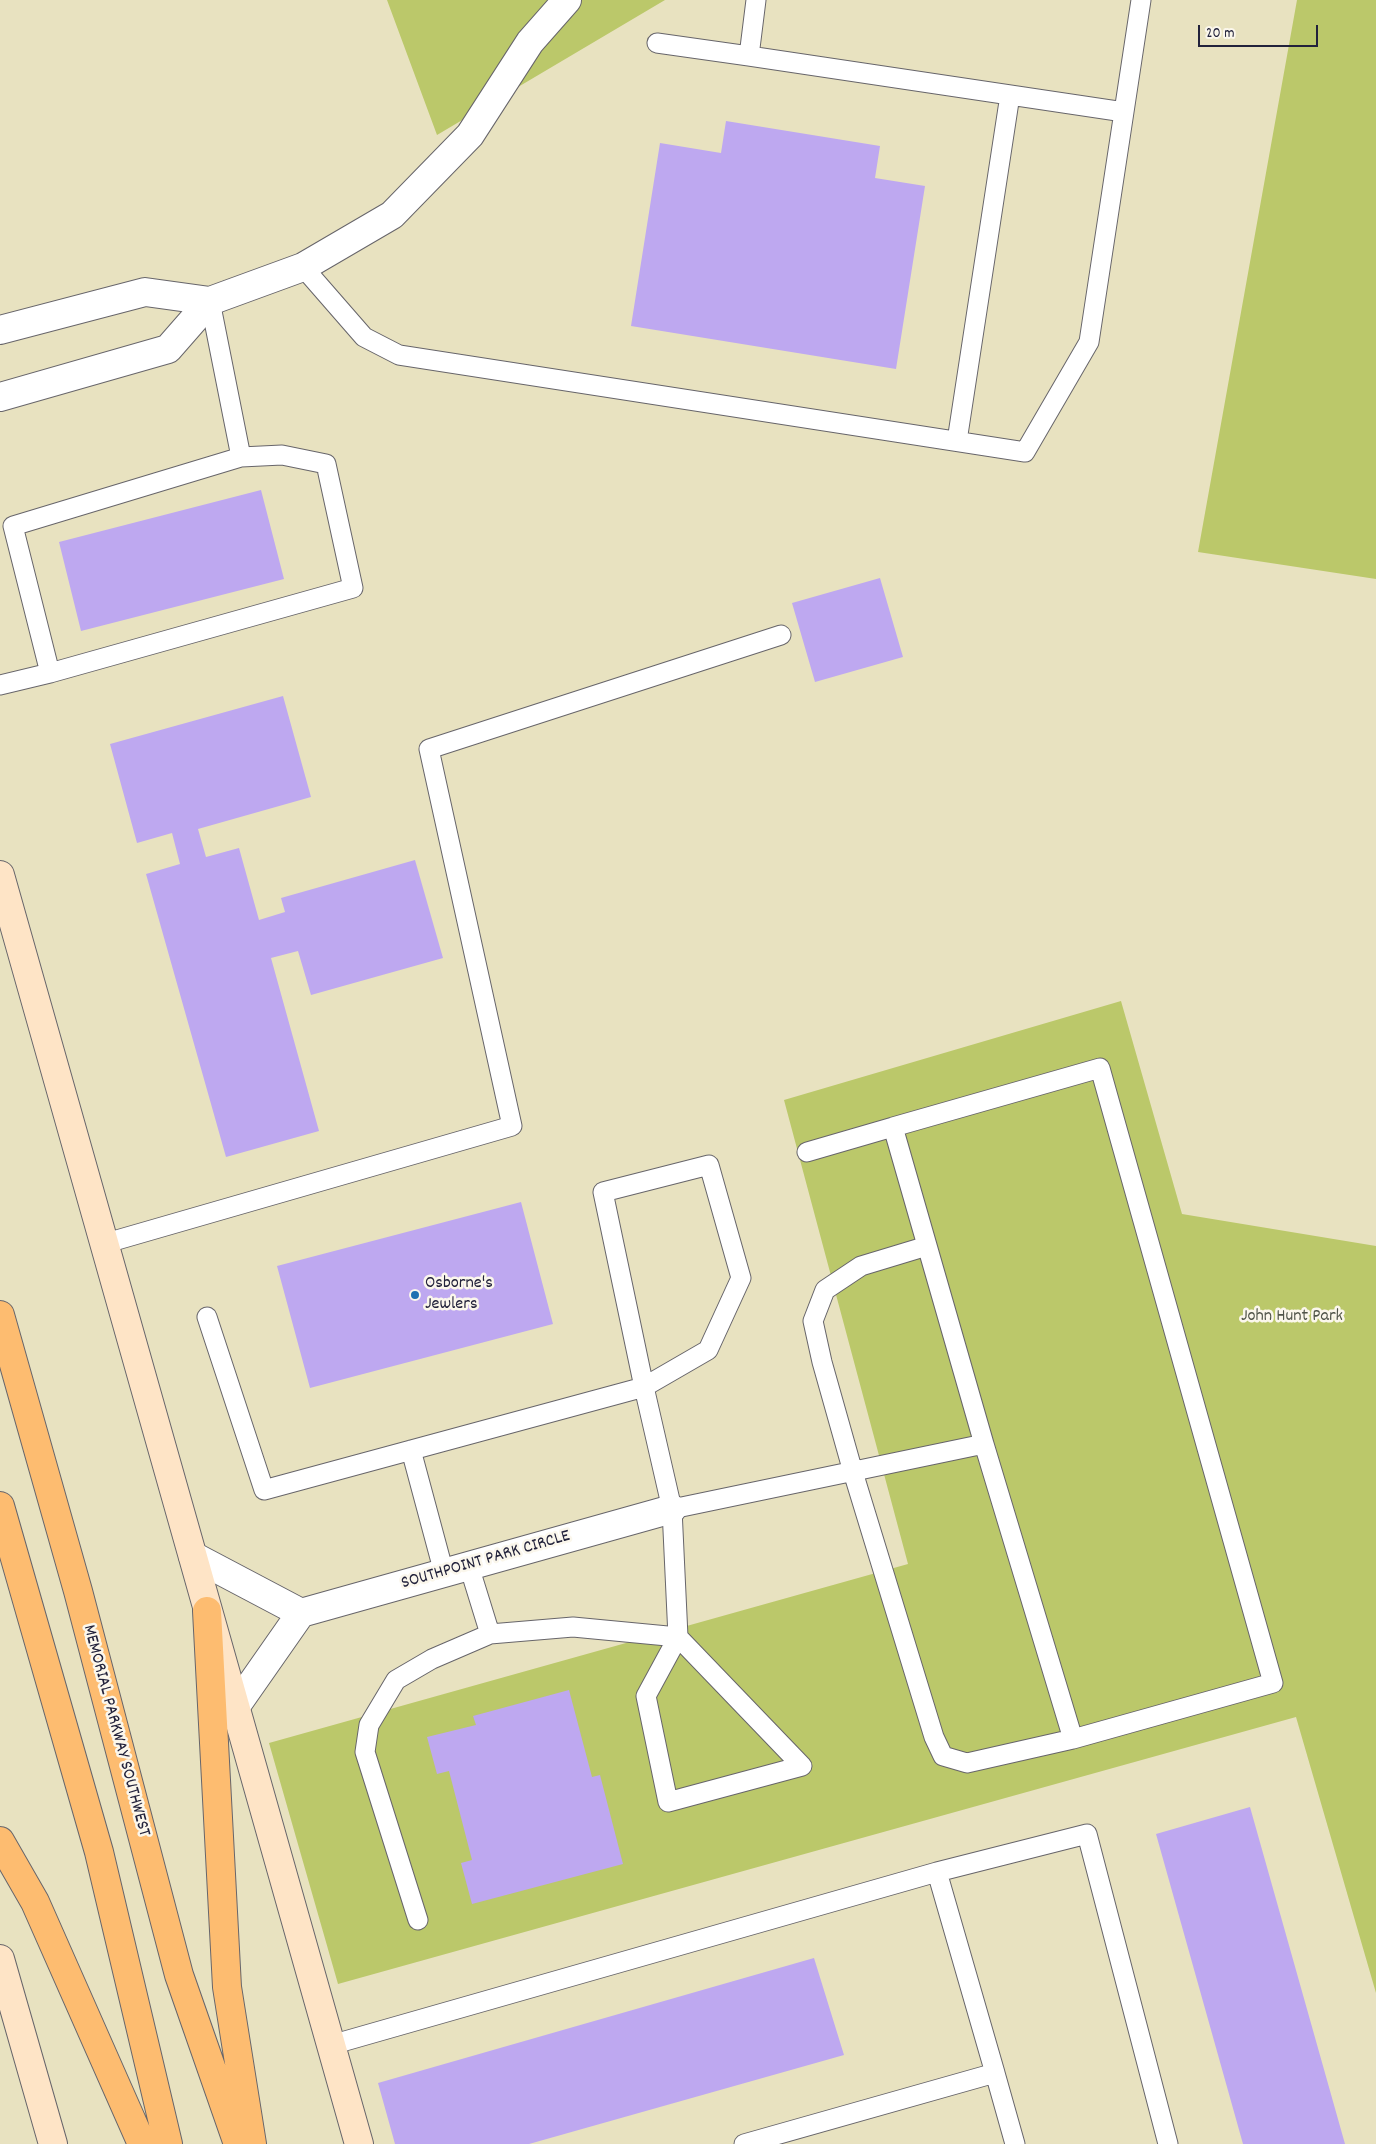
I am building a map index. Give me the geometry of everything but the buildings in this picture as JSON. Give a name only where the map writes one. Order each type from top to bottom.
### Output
[{"type":"highway","name":"MEMORIAL PARKWAY SOUTHWEST","points":[[0,1315],[78,1591],[179,1975],[238,2144]]},
{"type":"highway","points":[[0,1506],[99,1852],[168,2144]]},
{"type":"highway","points":[[207,1611],[227,1987],[252,2144]]},
{"type":"highway","points":[[0,1841],[35,1902],[142,2144]]},
{"type":"main road","points":[[0,874],[207,1611],[236,1706],[360,2144]]},
{"type":"main road","points":[[0,1959],[8,2024],[53,2144]]},
{"type":"street","points":[[0,330],[145,292],[210,301],[303,267],[392,215],[470,135],[530,42],[567,0]]},
{"type":"street","points":[[0,396],[168,349],[210,301]]},
{"type":"street","name":"SOUTHPOINT PARK CIRCLE","points":[[301,1613],[672,1509]]},
{"type":"street","points":[[193,1556],[301,1613],[236,1706]]},
{"type":"lane","points":[[749,56],[756,0]]},
{"type":"lane","points":[[303,267],[364,337],[399,355],[1025,452],[1089,342],[1141,0]]},
{"type":"lane","points":[[657,43],[1124,112]]},
{"type":"lane","points":[[957,441],[1010,95]]},
{"type":"lane","points":[[210,301],[241,457]]},
{"type":"lane","points":[[0,685],[50,673],[353,588],[326,464],[282,455],[241,457],[13,526],[50,673]]},
{"type":"lane","points":[[103,1244],[512,1126],[429,749],[781,635]]},
{"type":"lane","points":[[807,1152],[1100,1068],[1273,1683],[1073,1739],[966,1763],[942,1756],[931,1728],[853,1472],[822,1362],[813,1321],[825,1290],[861,1266],[927,1246]]},
{"type":"lane","points":[[893,1127],[984,1444],[1073,1739]]},
{"type":"lane","points":[[207,1317],[264,1490],[644,1387],[708,1350],[741,1278],[710,1165],[603,1192],[644,1387],[672,1509],[678,1637],[646,1696],[668,1802],[802,1766],[678,1637],[573,1627],[490,1634],[432,1659],[396,1680],[369,1725],[365,1752],[418,1920]]},
{"type":"lane","points":[[672,1509],[984,1444]]},
{"type":"lane","points":[[411,1450],[457,1569],[490,1634]]},
{"type":"lane","points":[[331,2045],[937,1872],[1087,1834],[1168,2144]]},
{"type":"lane","points":[[937,1872],[1015,2144]]},
{"type":"lane","points":[[744,2144],[995,2074]]},
{"type":"green space","points":[[387,0],[665,0],[437,135]]},
{"type":"green space","points":[[1297,0],[1376,0],[1376,579],[1198,552]]},
{"type":"green space","name":"John Hunt Park","points":[[1121,1001],[1182,1214],[1376,1246],[1376,1993],[1296,1717],[338,1984],[269,1743],[908,1564],[784,1100]]},
{"type":"place","name":"Osborne's Jewlers","points":[[415,1295]]}]
